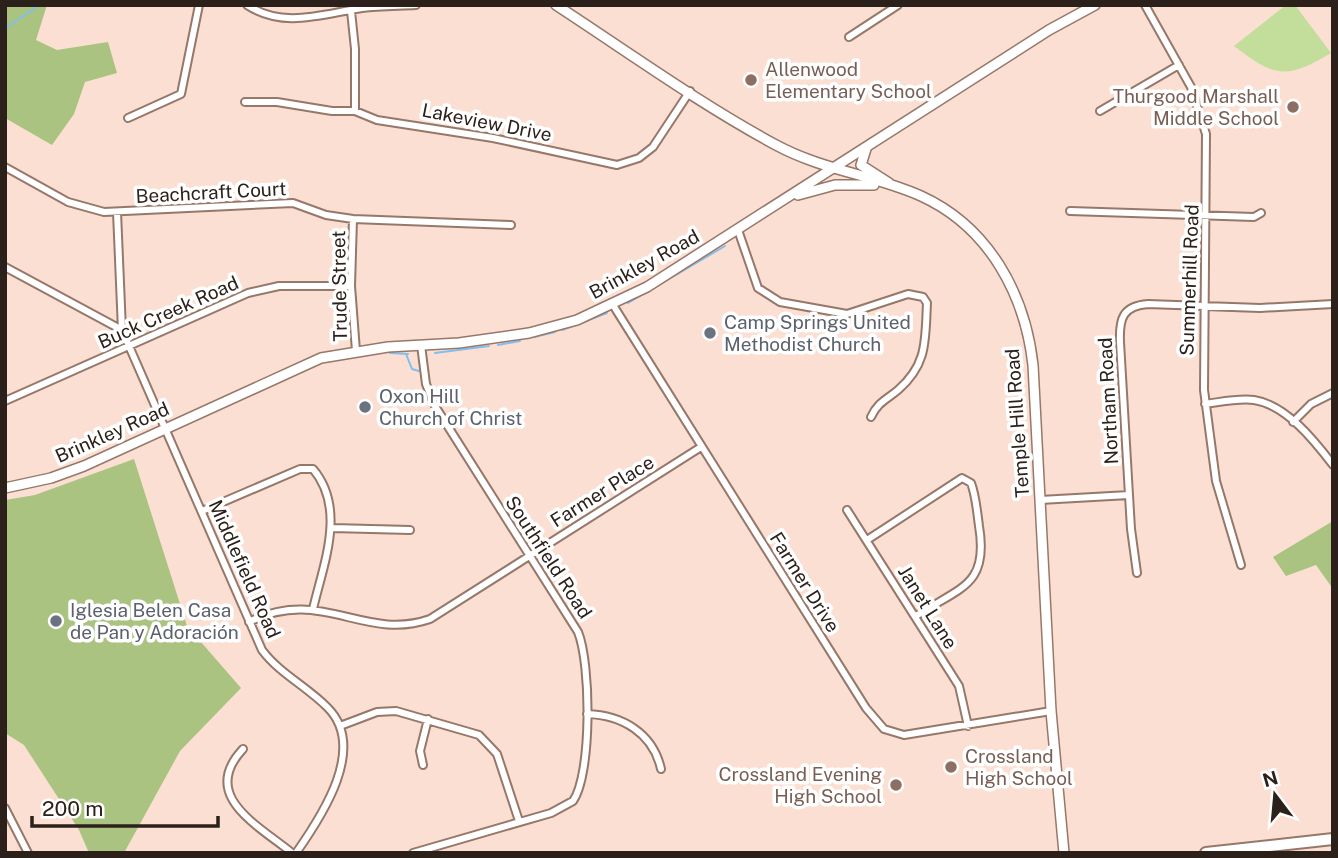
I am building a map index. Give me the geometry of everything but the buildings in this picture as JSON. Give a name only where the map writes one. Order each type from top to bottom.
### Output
[{"type":"main road","name":"Temple Hill Road","points":[[556,5],[759,136],[832,169],[893,187],[939,205],[969,228],[994,256],[1013,288],[1031,347],[1051,711],[1064,853]]},
{"type":"main road","name":"Brinkley Road","points":[[5,488],[66,473],[321,358],[356,351],[486,341],[577,320],[613,305],[738,230],[1049,30],[1095,5]]},
{"type":"main road","points":[[867,147],[861,165],[893,187]]},
{"type":"main road","points":[[786,199],[849,183],[893,187]]},
{"type":"main road","points":[[1206,853],[1333,839]]},
{"type":"street","points":[[128,118],[181,94],[199,5]]},
{"type":"street","points":[[247,5],[260,14],[282,19],[416,5]]},
{"type":"street","points":[[849,37],[898,5]]},
{"type":"street","name":"Summerhill Road","points":[[1146,5],[1200,107],[1206,134],[1207,216],[1203,307],[1205,404],[1216,481],[1241,565]]},
{"type":"street","points":[[351,10],[355,49],[355,111]]},
{"type":"street","points":[[1100,111],[1179,65]]},
{"type":"street","name":"Lakeview Drive","points":[[245,102],[285,102],[332,111],[355,111],[377,120],[493,138],[617,165],[639,158],[653,147],[690,91]]},
{"type":"street","name":"Beachcraft Court","points":[[5,167],[68,202],[117,212],[293,203],[326,215],[353,219],[511,225]]},
{"type":"street","points":[[1070,211],[1254,217],[1261,213]]},
{"type":"street","name":"Middlefield Road","points":[[117,212],[122,330],[163,429],[202,511],[249,622],[271,662],[326,706],[341,726]]},
{"type":"street","name":"Trude Street","points":[[353,219],[351,286],[356,351]]},
{"type":"street","points":[[738,230],[758,288],[770,298],[847,314],[908,294],[923,297],[927,303],[922,362],[912,376],[877,403],[871,417]]},
{"type":"street","points":[[5,267],[122,330]]},
{"type":"street","name":"Buck Creek Road","points":[[5,401],[263,289],[351,286]]},
{"type":"street","name":"Northam Road","points":[[1137,573],[1129,495],[1120,331],[1122,316],[1128,308],[1140,305],[1203,307],[1333,304]]},
{"type":"street","name":"Farmer Drive","points":[[613,305],[879,724],[891,733],[904,735],[1051,711]]},
{"type":"street","name":"Southfield Road","points":[[413,853],[559,810],[575,798],[583,774],[587,714],[587,673],[581,639],[429,394],[421,345]]},
{"type":"street","points":[[1293,422],[1315,401],[1333,393]]},
{"type":"street","points":[[1205,404],[1256,400],[1273,407],[1293,422],[1333,465]]},
{"type":"street","name":"Farmer Place","points":[[249,622],[282,610],[313,609],[392,626],[421,622],[443,613],[701,447]]},
{"type":"street","points":[[202,511],[285,475],[311,468],[322,483],[332,516],[332,528],[313,609]]},
{"type":"street","points":[[867,540],[962,478],[971,482],[983,549],[981,564],[975,576],[916,616]]},
{"type":"street","points":[[1040,500],[1129,495]]},
{"type":"street","name":"Janet Lane","points":[[847,510],[959,686],[968,726]]},
{"type":"street","points":[[332,528],[410,530]]},
{"type":"street","points":[[243,749],[228,772],[226,784],[230,797],[245,814],[294,853],[315,825],[338,772],[342,755],[341,726],[383,711],[410,713],[478,735],[491,744],[497,754],[519,821]]},
{"type":"street","points":[[587,714],[609,716],[636,729],[655,750],[661,769]]},
{"type":"street","points":[[423,765],[420,751],[428,719]]},
{"type":"street","points":[[5,808],[29,853]]},
{"type":"green space","points":[[5,5],[47,5],[36,40],[57,50],[108,42],[117,73],[85,82],[74,114],[52,145],[5,118]]},
{"type":"green space","points":[[1286,5],[1295,5],[1331,53],[1292,71],[1271,69],[1234,46]]},
{"type":"green space","points":[[134,459],[187,626],[241,688],[180,751],[124,853],[89,853],[79,830],[24,745],[5,733],[5,500],[35,495]]},
{"type":"green space","points":[[1333,521],[1333,589],[1316,565],[1286,576],[1273,557]]},
{"type":"waterway","points":[[5,28],[40,5]]},
{"type":"waterway","points":[[628,303],[725,246]]},
{"type":"waterway","points":[[562,330],[607,313]]},
{"type":"waterway","points":[[534,337],[555,332]]},
{"type":"waterway","points":[[498,345],[520,341]]},
{"type":"waterway","points":[[435,353],[489,346]]},
{"type":"waterway","points":[[390,353],[408,354]]},
{"type":"waterway","points":[[406,354],[412,369],[419,371]]},
{"type":"place","name":"Allenwood Elementary School","points":[[751,80]]},
{"type":"place","name":"Thurgood Marshall Middle School","points":[[1293,107]]},
{"type":"place","name":"Camp Springs United Methodist Church","points":[[710,333]]},
{"type":"place","name":"Oxon Hill Church of Christ","points":[[365,407]]},
{"type":"place","name":"Iglesia Belen Casa de Pan y Adoración","points":[[56,621]]},
{"type":"place","name":"Crossland High School","points":[[951,767]]},
{"type":"place","name":"Crossland Evening High School","points":[[896,785]]}]
